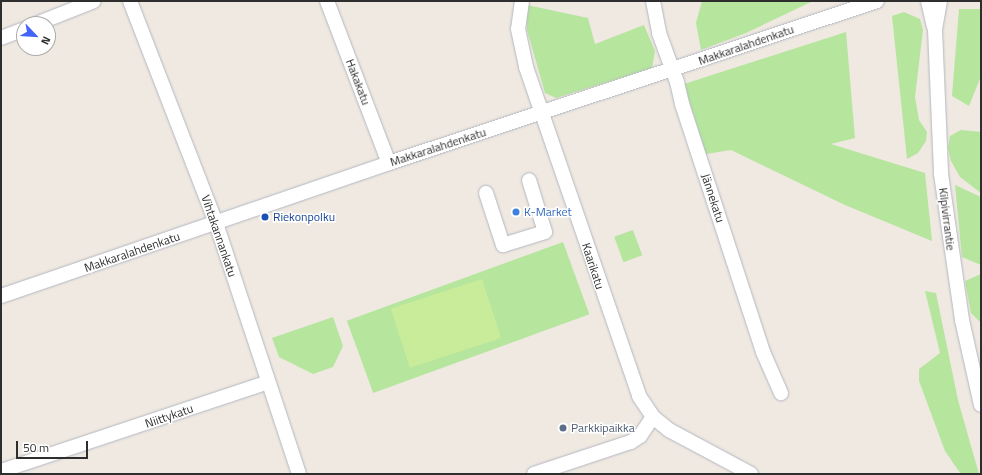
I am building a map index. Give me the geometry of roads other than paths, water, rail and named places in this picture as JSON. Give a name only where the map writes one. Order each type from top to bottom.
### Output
[{"type":"street","points":[[56,16],[94,1]]},
{"type":"street","name":"Vihtakannankatu","points":[[130,1],[216,223],[299,474]]},
{"type":"street","name":"Hakakatu","points":[[327,1],[389,162]]},
{"type":"street","name":"Kaarikatu","points":[[522,1],[518,18],[519,40],[629,374],[639,396],[653,417],[669,430],[751,474]]},
{"type":"street","name":"Jännekatu","points":[[653,1],[659,33],[673,70],[763,352],[781,393]]},
{"type":"street","name":"Makkaralahdenkatu","points":[[1,296],[389,162],[673,70],[877,1]]},
{"type":"street","name":"Kilpivirrantie","points":[[928,1],[935,29]]},
{"type":"street","name":"Kilpivirrantie","points":[[940,1],[935,29],[937,127],[946,217],[962,320],[981,406]]},
{"type":"street","points":[[1,38],[16,32]]},
{"type":"street","points":[[486,193],[503,245],[510,243],[544,232],[529,180]]},
{"type":"street","name":"Niittykatu","points":[[1,471],[268,382]]},
{"type":"street","points":[[534,474],[631,442],[640,436],[653,417]]},
{"type":"place","name":"K-Market","points":[[516,212]]},
{"type":"place","name":"Riekonpolku","points":[[265,217]]},
{"type":"place","name":"Parkkipaikka","points":[[563,428]]}]
